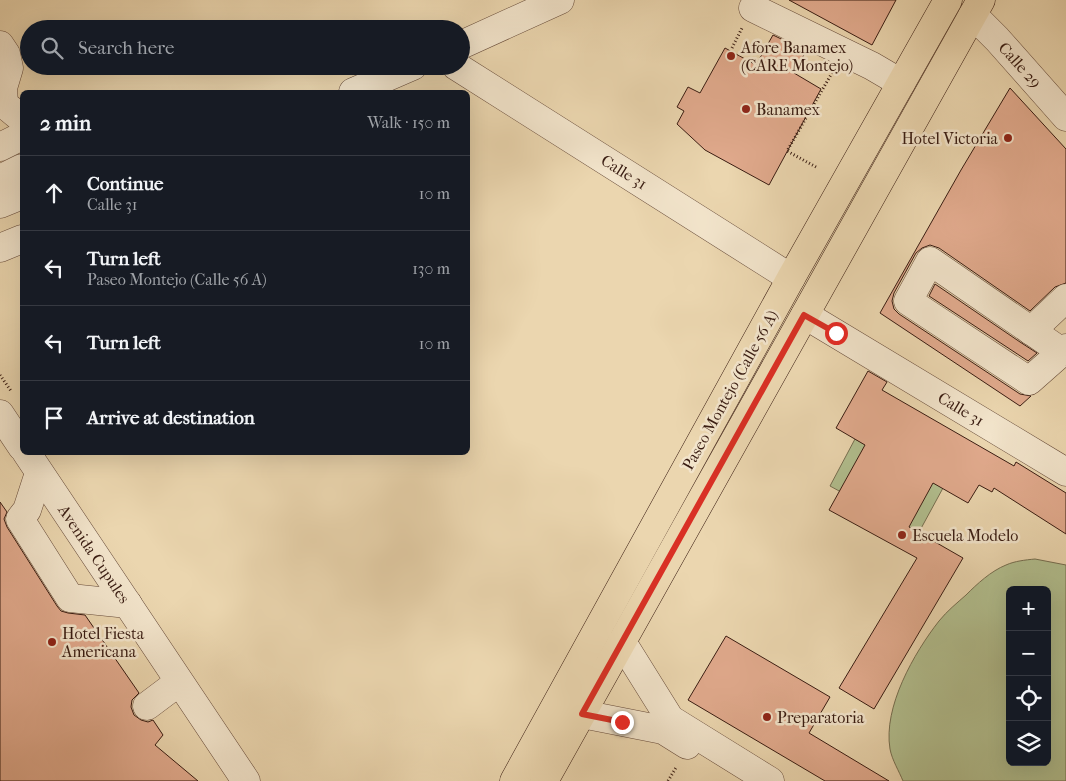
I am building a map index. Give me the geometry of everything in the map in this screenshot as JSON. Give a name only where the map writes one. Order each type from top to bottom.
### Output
[{"type":"main road","name":"Paseo Montejo (Calle 56 A)","points":[[514,781],[791,278],[948,0]]},
{"type":"main road","name":"Paseo Montejo (Calle 56 A)","points":[[544,781],[977,7]]},
{"type":"street","points":[[470,40],[550,2]]},
{"type":"street","name":"Calle 29","points":[[977,7],[998,39],[1066,116]]},
{"type":"street","points":[[753,8],[844,52],[901,83]]},
{"type":"street","points":[[0,45],[6,54],[10,68],[3,88],[4,104],[20,117]]},
{"type":"street","points":[[358,90],[392,75]]},
{"type":"street","name":"Calle 31","points":[[470,75],[791,278]]},
{"type":"street","points":[[0,147],[20,137]]},
{"type":"street","points":[[0,179],[20,169]]},
{"type":"street","points":[[0,204],[20,196]]},
{"type":"street","points":[[0,248],[20,240]]},
{"type":"street","points":[[930,262],[1031,331],[1064,350],[1029,381],[908,301],[930,262]]},
{"type":"street","points":[[1031,331],[1066,298]]},
{"type":"street","name":"Calle 31","points":[[804,315],[1066,472]]},
{"type":"street","name":"Avenida Cupules","points":[[0,414],[20,450]]},
{"type":"street","points":[[21,455],[27,510],[90,600],[128,604]]},
{"type":"street","name":"Avenida Cupules","points":[[23,455],[128,604],[246,781]]},
{"type":"street","points":[[622,642],[670,719],[770,781]]},
{"type":"street","points":[[148,706],[179,682]]},
{"type":"street","points":[[582,714],[663,730],[745,781]]},
{"type":"path","points":[[816,167],[788,151],[844,52]]},
{"type":"path","points":[[668,781],[679,762]]},
{"type":"green space","points":[[855,439],[943,488],[918,534],[830,486]]},
{"type":"green space","points":[[1035,559],[1066,565],[1066,781],[903,781],[890,749],[889,733],[891,716],[902,681],[929,634],[942,617],[984,578],[1006,565]]},
{"type":"building","points":[[789,0],[896,0],[872,45]]},
{"type":"building","name":"Banamex","points":[[773,35],[806,51],[794,73],[821,89],[769,185],[705,150],[677,124],[684,111],[677,107],[688,87],[700,93],[725,48],[756,65]]},
{"type":"building","points":[[1010,88],[1066,149],[1066,283],[1055,287],[1030,311],[939,248],[930,245],[916,253],[894,293],[892,301],[894,309],[899,314],[1020,394],[1031,396],[1020,406],[880,313]]},
{"type":"building","points":[[935,284],[1037,353],[1028,361],[929,296]]},
{"type":"building","points":[[868,371],[887,382],[882,390],[1014,466],[1016,462],[1066,493],[1066,534],[994,488],[992,492],[979,485],[968,503],[933,483],[909,527],[963,558],[874,709],[839,688],[917,558],[829,510],[865,445],[836,428]]},
{"type":"building","name":"Hotel Fiesta Americana","points":[[0,502],[7,512],[4,519],[7,527],[57,606],[61,611],[85,615],[139,693],[132,700],[131,707],[134,715],[141,720],[148,722],[153,720],[163,735],[155,745],[198,781],[0,781]]},
{"type":"building","name":"Preparatoria","points":[[726,636],[830,697],[809,733],[889,781],[825,781],[688,700]]},
{"type":"place","name":"Afore Banamex (CARE Montejo)","points":[[731,56]]},
{"type":"place","name":"Banamex","points":[[746,109]]},
{"type":"place","name":"Hotel Victoria","points":[[1008,138]]},
{"type":"place","name":"Escuela Modelo","points":[[902,535]]},
{"type":"place","name":"Hotel Fiesta Americana","points":[[52,642]]},
{"type":"place","name":"Preparatoria","points":[[767,717]]},
{"type":"route","points":[[622,722],[582,714],[804,315],[836,333]]}]
